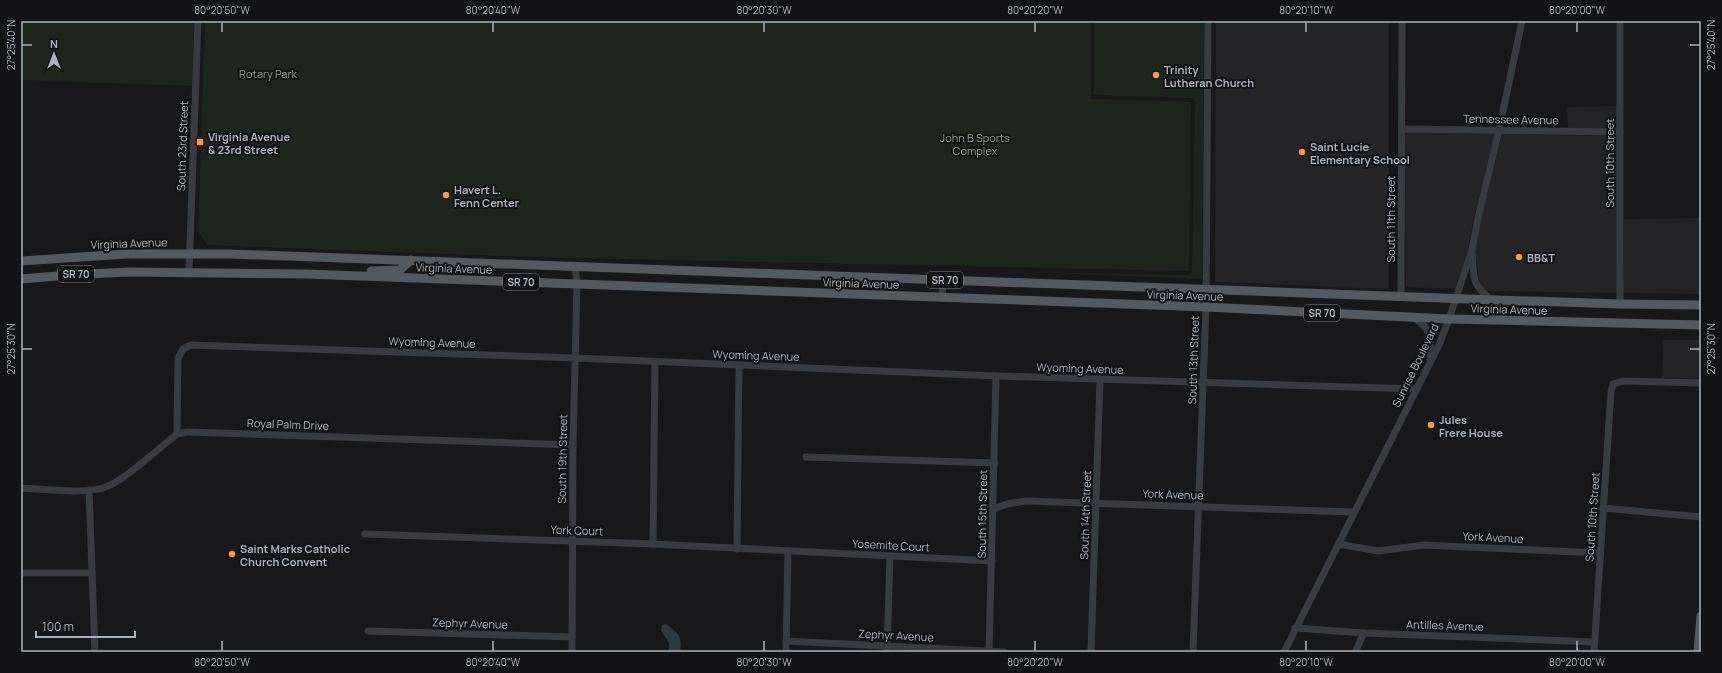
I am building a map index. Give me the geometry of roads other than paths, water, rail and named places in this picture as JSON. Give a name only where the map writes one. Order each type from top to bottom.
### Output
[{"type":"main road","name":"Virginia Avenue","points":[[21,261],[93,256],[190,254],[411,260],[1456,299],[1701,305]]},
{"type":"main road","points":[[306,274],[400,270],[411,260]]},
{"type":"main road","name":"Virginia Avenue","points":[[21,279],[99,273],[189,272],[306,274],[1206,307],[1449,319],[1701,325]]},
{"type":"main road","points":[[1698,652],[1701,616]]},
{"type":"street","name":"South 23rd Street","points":[[189,272],[198,21]]},
{"type":"street","name":"South 13th Street","points":[[1193,652],[1206,307],[1208,21]]},
{"type":"street","name":"South 11th Street","points":[[1401,297],[1402,21]]},
{"type":"street","name":"Sunrise Boulevard","points":[[1284,652],[1439,345],[1449,319],[1472,250],[1522,21]]},
{"type":"street","name":"South 10th Street","points":[[1620,21],[1620,304]]},
{"type":"street","name":"Tennessee Avenue","points":[[1402,128],[1620,132]]},
{"type":"street","points":[[1472,250],[1474,277],[1477,286],[1492,300]]},
{"type":"street","name":"South 19th Street","points":[[572,652],[575,267]]},
{"type":"street","points":[[942,298],[943,280]]},
{"type":"street","points":[[1412,317],[1424,325],[1428,330],[1430,340],[1430,362]]},
{"type":"street","name":"Wyoming Avenue","points":[[177,434],[178,358],[183,349],[191,345],[575,358],[996,376],[1416,389]]},
{"type":"street","points":[[653,544],[655,362]]},
{"type":"street","points":[[737,549],[739,365]]},
{"type":"street","name":"South 15th Street","points":[[989,652],[995,463],[996,376]]},
{"type":"street","name":"South 14th Street","points":[[1091,652],[1100,379]]},
{"type":"street","name":"South 10th Street","points":[[1594,652],[1611,392],[1613,384],[1623,381],[1701,383]]},
{"type":"street","name":"Royal Palm Drive","points":[[177,434],[188,432],[573,444]]},
{"type":"street","points":[[21,488],[89,490],[104,488],[117,482],[177,434]]},
{"type":"street","points":[[806,457],[995,463]]},
{"type":"street","points":[[89,490],[95,652]]},
{"type":"street","name":"York Avenue","points":[[993,509],[1026,500],[1354,512]]},
{"type":"street","points":[[1603,508],[1701,517]]},
{"type":"street","name":"York Court","points":[[366,534],[653,544],[788,551]]},
{"type":"street","name":"York Avenue","points":[[1338,544],[1378,551],[1424,545],[1600,553]]},
{"type":"street","points":[[786,652],[788,551]]},
{"type":"street","name":"Yosemite Court","points":[[788,551],[992,561]]},
{"type":"street","points":[[887,649],[890,556]]},
{"type":"street","points":[[21,573],[92,573]]},
{"type":"street","name":"Antilles Avenue","points":[[1295,628],[1364,633],[1595,642]]},
{"type":"street","name":"Zephyr Avenue","points":[[368,631],[572,637]]},
{"type":"street","points":[[1355,652],[1364,633]]},
{"type":"street","name":"Zephyr Avenue","points":[[786,641],[887,649],[1004,652]]},
{"type":"place","name":"Trinity Lutheran Church","points":[[1156,75]]},
{"type":"place","name":"Virginia Avenue & 23rd Street","points":[[200,142]]},
{"type":"place","name":"Saint Lucie Elementary School","points":[[1302,152]]},
{"type":"place","name":"Havert L. Fenn Center","points":[[446,195]]},
{"type":"place","name":"BB&T","points":[[1519,257]]},
{"type":"place","name":"Jules Frere House","points":[[1431,425]]},
{"type":"place","name":"Saint Marks Catholic Church Convent","points":[[232,554]]},
{"type":"park label","name":"Rotary Park","points":[[268,73]]},
{"type":"park label","name":"John B Sports Complex","points":[[975,143]]}]
